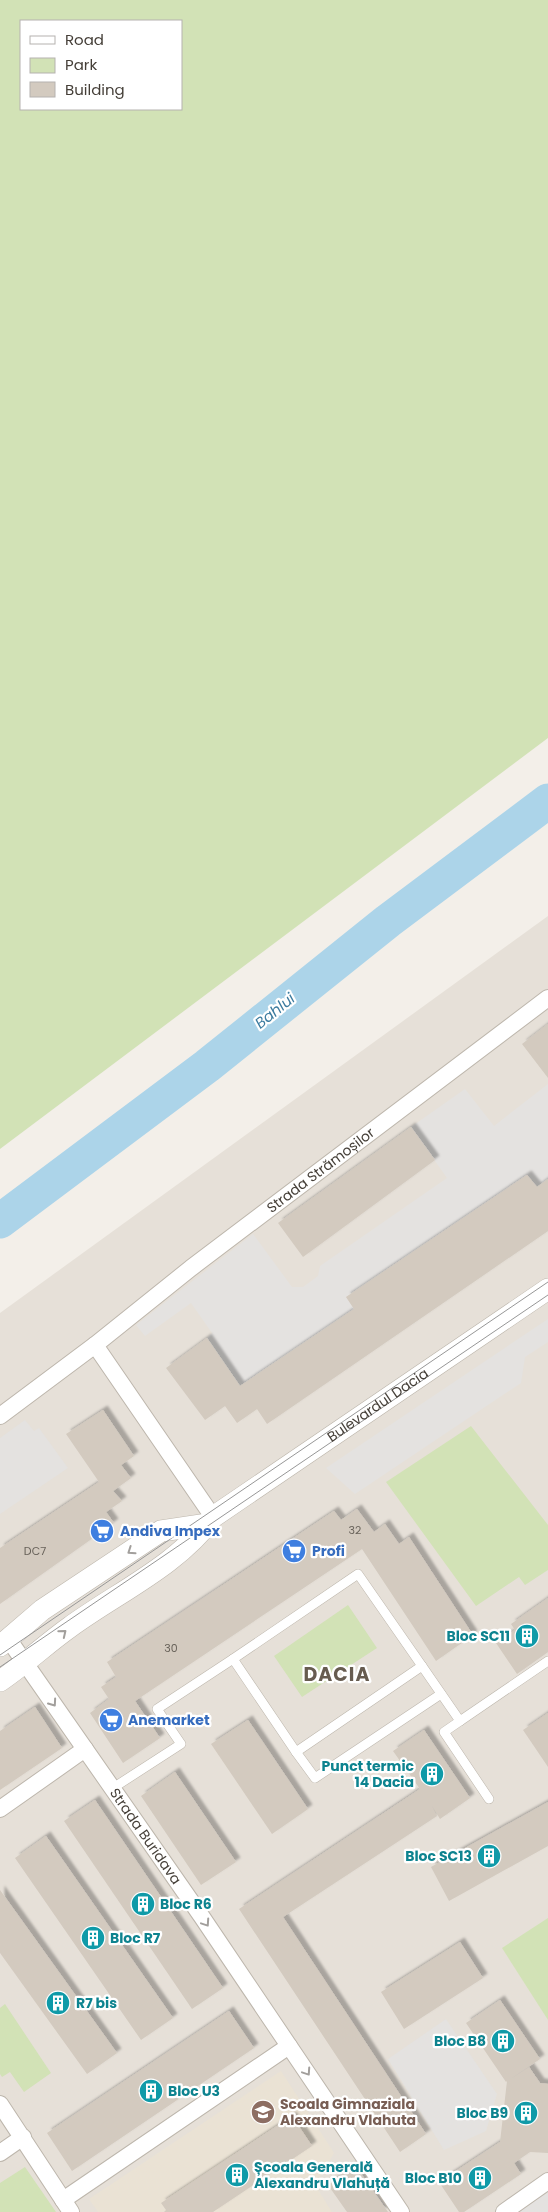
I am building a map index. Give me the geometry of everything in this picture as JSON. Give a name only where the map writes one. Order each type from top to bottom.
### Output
[{"type":"street","name":"Strada Strămoșilor","points":[[0,1416],[95,1345],[190,1268],[548,998]]},
{"type":"street","name":"Bulevardul Dacia","points":[[0,1680],[25,1664],[70,1628],[176,1556],[210,1520],[548,1289]]},
{"type":"street","points":[[95,1345],[210,1520]]},
{"type":"street","name":"Bulevardul Dacia","points":[[5,1643],[42,1610],[161,1531],[210,1520]]},
{"type":"street","name":"Strada Buridava","points":[[5,1643],[25,1664],[113,1788],[400,2212]]},
{"type":"street","points":[[0,1809],[85,1749]]},
{"type":"street","points":[[0,2104],[67,2206],[289,2046]]},
{"type":"street","points":[[0,2153],[23,2137]]},
{"type":"street","points":[[504,2212],[548,2181]]},
{"type":"lane","points":[[113,1788],[181,1744],[157,1710],[358,1574],[460,1722]]},
{"type":"lane","points":[[233,1660],[314,1778],[441,1694]]},
{"type":"lane","points":[[489,1800],[444,1732],[548,1661]]},
{"type":"lane","points":[[296,1752],[422,1666]]},
{"type":"shaded area","name":"DACIA","points":[[548,916],[548,2212],[0,2212],[0,1313]]},
{"type":"shaded area","points":[[548,1084],[548,1179],[537,1187],[527,1175],[346,1297],[354,1309],[240,1386],[207,1338],[212,1333],[191,1303],[145,1336],[136,1325],[253,1234],[292,1287],[303,1287],[318,1276],[320,1266],[447,1178],[411,1127],[465,1089],[494,1126]]},
{"type":"shaded area","points":[[548,1319],[548,1342],[525,1357],[521,1383],[355,1494],[326,1468]]},
{"type":"shaded area","points":[[25,1420],[34,1431],[39,1428],[68,1468],[0,1514],[0,1438]]},
{"type":"shaded area","points":[[446,2019],[497,2094],[486,2131],[444,2150],[388,2059]]},
{"type":"shaded area","name":"Scoala Gimnaziala Alexandru Vlahuta","points":[[281,2071],[334,2153],[315,2185],[332,2212],[98,2212],[89,2199]]},
{"type":"shaded area","points":[[548,2192],[548,2212],[518,2212]]},
{"type":"green space","points":[[0,0],[548,0],[548,738],[0,1149]]},
{"type":"green space","points":[[471,1426],[548,1525],[548,1570],[525,1585],[519,1577],[476,1606],[386,1482]]},
{"type":"green space","points":[[348,1605],[377,1648],[302,1697],[274,1656]]},
{"type":"green space","points":[[548,1918],[548,2020],[502,1948]]},
{"type":"green space","points":[[5,2004],[51,2073],[24,2092],[10,2072],[2,2077],[0,2074],[0,2008]]},
{"type":"green space","points":[[25,2167],[56,2212],[0,2212],[0,2183]]},
{"type":"building","points":[[548,1024],[548,1078],[522,1044]]},
{"type":"building","points":[[411,1127],[435,1160],[303,1257],[278,1223]]},
{"type":"building","points":[[527,1175],[537,1187],[548,1179],[548,1231],[267,1424],[257,1409],[237,1423],[225,1406],[205,1420],[166,1368],[207,1338],[240,1386],[354,1309],[346,1297]]},
{"type":"building","points":[[103,1410],[134,1456],[121,1465],[131,1478],[113,1491],[122,1501],[106,1512],[114,1523],[0,1604],[0,1548],[99,1482],[66,1434]]},
{"type":"building","points":[[357,1509],[374,1532],[385,1524],[399,1544],[409,1537],[473,1635],[436,1661],[362,1549],[135,1701],[160,1738],[123,1763],[90,1713],[109,1699],[101,1687],[116,1677],[107,1662],[334,1511],[341,1520]]},
{"type":"building","name":"Bloc SC11","points":[[548,1598],[548,1652],[517,1674],[496,1643],[515,1630],[511,1624]]},
{"type":"building","points":[[35,1707],[62,1748],[0,1790],[0,1731]]},
{"type":"building","points":[[548,1713],[548,1767],[523,1730]]},
{"type":"building","points":[[248,1720],[308,1809],[272,1834],[211,1744]]},
{"type":"building","points":[[424,1730],[470,1798],[440,1819],[432,1806],[437,1816],[283,1917],[426,2134],[400,2152],[239,1909],[420,1789],[393,1751]]},
{"type":"building","points":[[175,1772],[236,1862],[201,1885],[141,1796]]},
{"type":"building","name":"Bloc R6","points":[[95,1800],[223,1988],[192,2009],[64,1821]]},
{"type":"building","name":"Bloc SC13","points":[[548,1802],[548,1846],[449,1901],[431,1867]]},
{"type":"building","name":"Bloc R7","points":[[46,1836],[173,2018],[141,2040],[15,1858]]},
{"type":"building","name":"R7 bis","points":[[0,1890],[117,2053],[87,2074],[0,1953]]},
{"type":"building","points":[[460,1942],[483,1978],[404,2029],[381,1992]]},
{"type":"building","points":[[500,2000],[540,2059],[509,2080],[529,2067],[540,2083],[548,2084],[548,2153],[530,2152],[514,2163],[521,2174],[464,2212],[459,2212],[439,2182],[500,2142],[507,2081],[466,2023]]},
{"type":"building","name":"Bloc U3","points":[[229,2011],[254,2048],[72,2171],[47,2133]]},
{"type":"building","name":"Școala Generală Alexandru Vlahuță","points":[[292,2116],[312,2146],[213,2212],[164,2212],[166,2210],[161,2203]]},
{"type":"building","points":[[355,2165],[388,2212],[347,2212],[328,2185]]},
{"type":"waterway","name":"Bahlui","points":[[0,1221],[207,1066],[388,921],[548,801]]},
{"type":"tram line","points":[[0,1655],[548,1282]]},
{"type":"tram line","points":[[0,1667],[548,1295]]},
{"type":"place","name":"Andiva Impex","points":[[102,1531]]},
{"type":"place","name":"Profi","points":[[294,1551]]},
{"type":"place","name":"Bloc SC11","points":[[527,1636]]},
{"type":"place","name":"Anemarket","points":[[111,1720]]},
{"type":"place","name":"Punct termic 14 Dacia","points":[[432,1774]]},
{"type":"place","name":"Bloc SC13","points":[[489,1856]]},
{"type":"place","name":"Bloc R6","points":[[143,1904]]},
{"type":"place","name":"Bloc R7","points":[[93,1938]]},
{"type":"place","name":"R7 bis","points":[[58,2003]]},
{"type":"place","name":"Bloc B8","points":[[503,2041]]},
{"type":"place","name":"Bloc U3","points":[[151,2091]]},
{"type":"place","name":"Scoala Gimnaziala Alexandru Vlahuta","points":[[263,2112]]},
{"type":"place","name":"Bloc B9","points":[[526,2113]]},
{"type":"place","name":"Școala Generală Alexandru Vlahuță","points":[[237,2175]]},
{"type":"place","name":"Bloc B10","points":[[480,2178]]},
{"type":"district","name":"DACIA","points":[[337,1674]]}]
